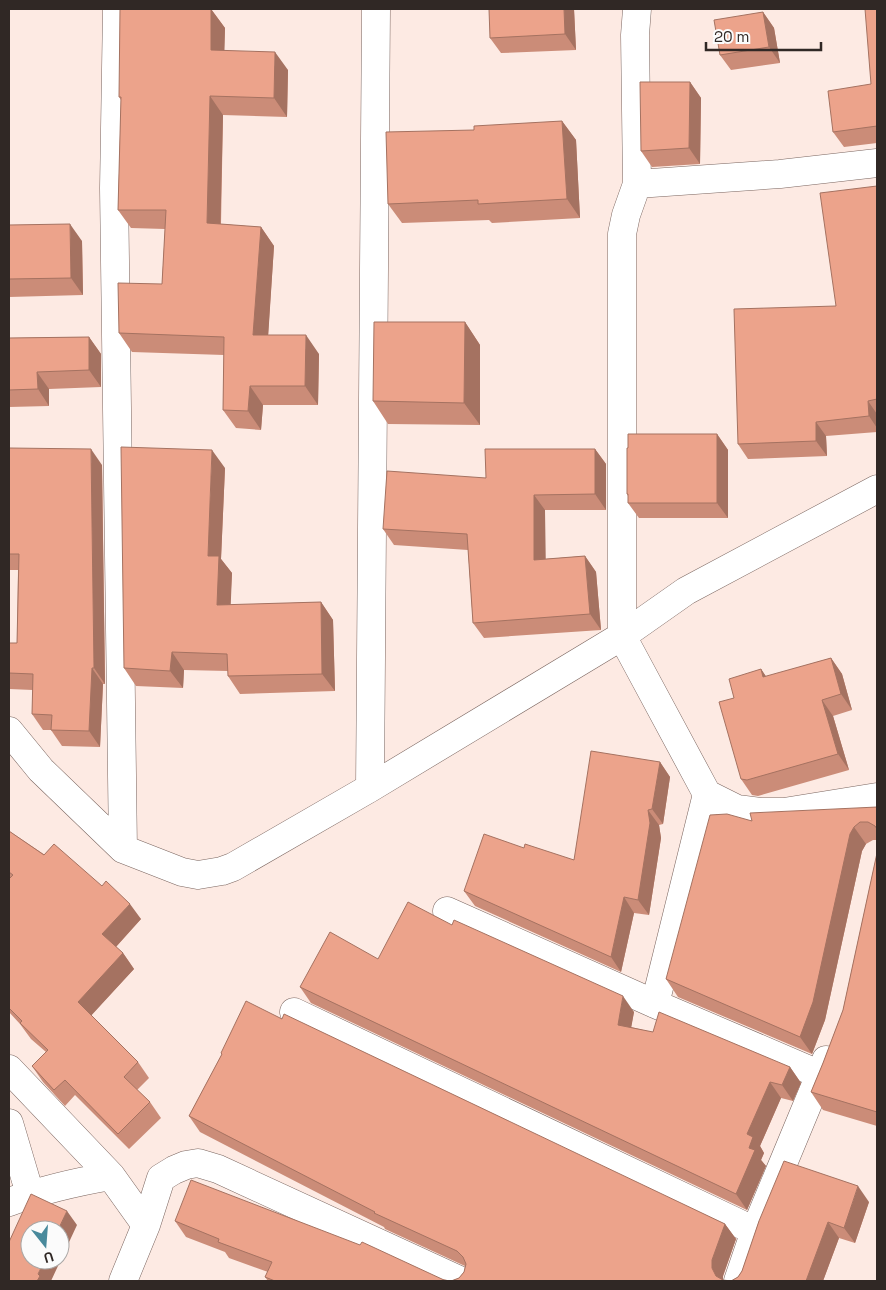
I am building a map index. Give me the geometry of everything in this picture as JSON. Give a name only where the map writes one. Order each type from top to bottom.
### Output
[{"type":"street","points":[[117,9],[114,188],[123,850]]},
{"type":"street","points":[[370,788],[376,9]]},
{"type":"street","points":[[636,9],[637,184],[626,215],[622,234],[622,636],[706,794],[737,809],[760,812],[784,812],[877,797]]},
{"type":"street","points":[[637,184],[780,174],[877,163]]},
{"type":"street","points":[[9,731],[41,770],[123,850],[198,876],[222,871],[233,867],[370,788],[622,636],[686,591],[877,489]]},
{"type":"street","points":[[655,1004],[706,794]]},
{"type":"street","points":[[447,910],[655,1004],[821,1075]]},
{"type":"street","points":[[294,1012],[755,1232]]},
{"type":"street","points":[[738,1281],[755,1232],[834,1041]]},
{"type":"street","points":[[9,1069],[111,1176],[146,1225]]},
{"type":"street","points":[[9,1123],[19,1198],[70,1183],[111,1176]]},
{"type":"street","points":[[123,1281],[146,1225],[161,1178],[186,1165],[198,1163],[218,1169],[461,1281]]},
{"type":"building","points":[[120,9],[211,9],[211,50],[275,52],[274,98],[210,96],[207,223],[261,227],[253,335],[306,335],[305,386],[250,386],[248,411],[223,410],[224,337],[119,333],[118,283],[162,284],[166,210],[118,210],[121,97],[119,97]]},
{"type":"building","points":[[489,9],[564,9],[565,34],[490,38]]},
{"type":"building","points":[[865,9],[877,9],[877,126],[833,132],[828,91],[871,84]]},
{"type":"building","points":[[763,12],[769,47],[720,55],[714,20]]},
{"type":"building","points":[[640,82],[690,82],[689,148],[641,151]]},
{"type":"building","points":[[562,121],[567,199],[478,204],[478,200],[388,204],[386,132],[474,130],[474,126]]},
{"type":"building","points":[[877,186],[877,399],[868,401],[869,416],[816,422],[816,441],[738,444],[734,309],[836,306],[820,193]]},
{"type":"building","points":[[70,224],[71,278],[9,279],[9,225]]},
{"type":"building","points":[[374,322],[465,322],[464,403],[373,401]]},
{"type":"building","points":[[89,337],[89,370],[37,372],[38,389],[9,390],[9,338]]},
{"type":"building","points":[[628,434],[717,434],[717,503],[628,503]]},
{"type":"building","points":[[121,447],[212,450],[208,556],[219,556],[217,605],[321,602],[322,674],[228,676],[227,654],[172,652],[170,671],[124,668]]},
{"type":"building","points":[[9,448],[91,449],[94,668],[92,668],[89,731],[51,730],[52,715],[32,714],[33,674],[9,673],[9,643],[17,643],[19,554],[9,554]]},
{"type":"building","points":[[485,449],[595,449],[595,494],[534,495],[534,560],[585,556],[590,614],[473,623],[467,534],[383,529],[387,471],[486,478]]},
{"type":"building","points":[[831,658],[841,694],[822,700],[838,754],[747,780],[741,779],[719,702],[734,698],[729,679],[761,669],[763,677]]},
{"type":"building","points":[[591,751],[660,762],[652,809],[648,810],[650,823],[638,900],[624,897],[611,957],[464,891],[484,834],[524,848],[525,844],[574,860]]},
{"type":"building","points":[[877,807],[877,829],[868,822],[860,822],[850,834],[813,1002],[800,1037],[666,979],[710,815],[727,814],[752,821],[750,813]]},
{"type":"building","points":[[9,831],[44,855],[54,844],[102,886],[106,881],[130,904],[102,934],[123,953],[78,1002],[138,1062],[124,1077],[150,1102],[118,1134],[65,1080],[54,1090],[32,1066],[48,1050],[20,1023],[22,1021],[9,1008],[9,879],[13,875],[9,872]]},
{"type":"building","points":[[877,853],[877,1112],[811,1092],[843,1010]]},
{"type":"building","points":[[408,902],[452,925],[454,920],[623,996],[618,1025],[653,1032],[659,1012],[790,1067],[782,1085],[770,1082],[747,1134],[753,1137],[749,1148],[755,1150],[736,1194],[300,987],[330,932],[378,959]]},
{"type":"building","points":[[246,1001],[282,1019],[284,1014],[725,1224],[712,1260],[712,1268],[716,1276],[723,1280],[731,1281],[451,1281],[459,1278],[464,1272],[466,1264],[463,1257],[457,1251],[374,1213],[189,1116],[222,1054]]},
{"type":"building","points":[[784,1161],[858,1186],[844,1228],[828,1222],[806,1281],[731,1281],[738,1277],[742,1271],[759,1221]]},
{"type":"building","points":[[191,1180],[360,1245],[362,1242],[444,1280],[451,1281],[275,1281],[265,1277],[272,1262],[218,1242],[219,1239],[175,1221]]},
{"type":"building","points":[[31,1194],[67,1211],[63,1220],[20,1220],[20,1270],[40,1270],[38,1274],[40,1276],[37,1281],[9,1281],[9,1242]]}]
